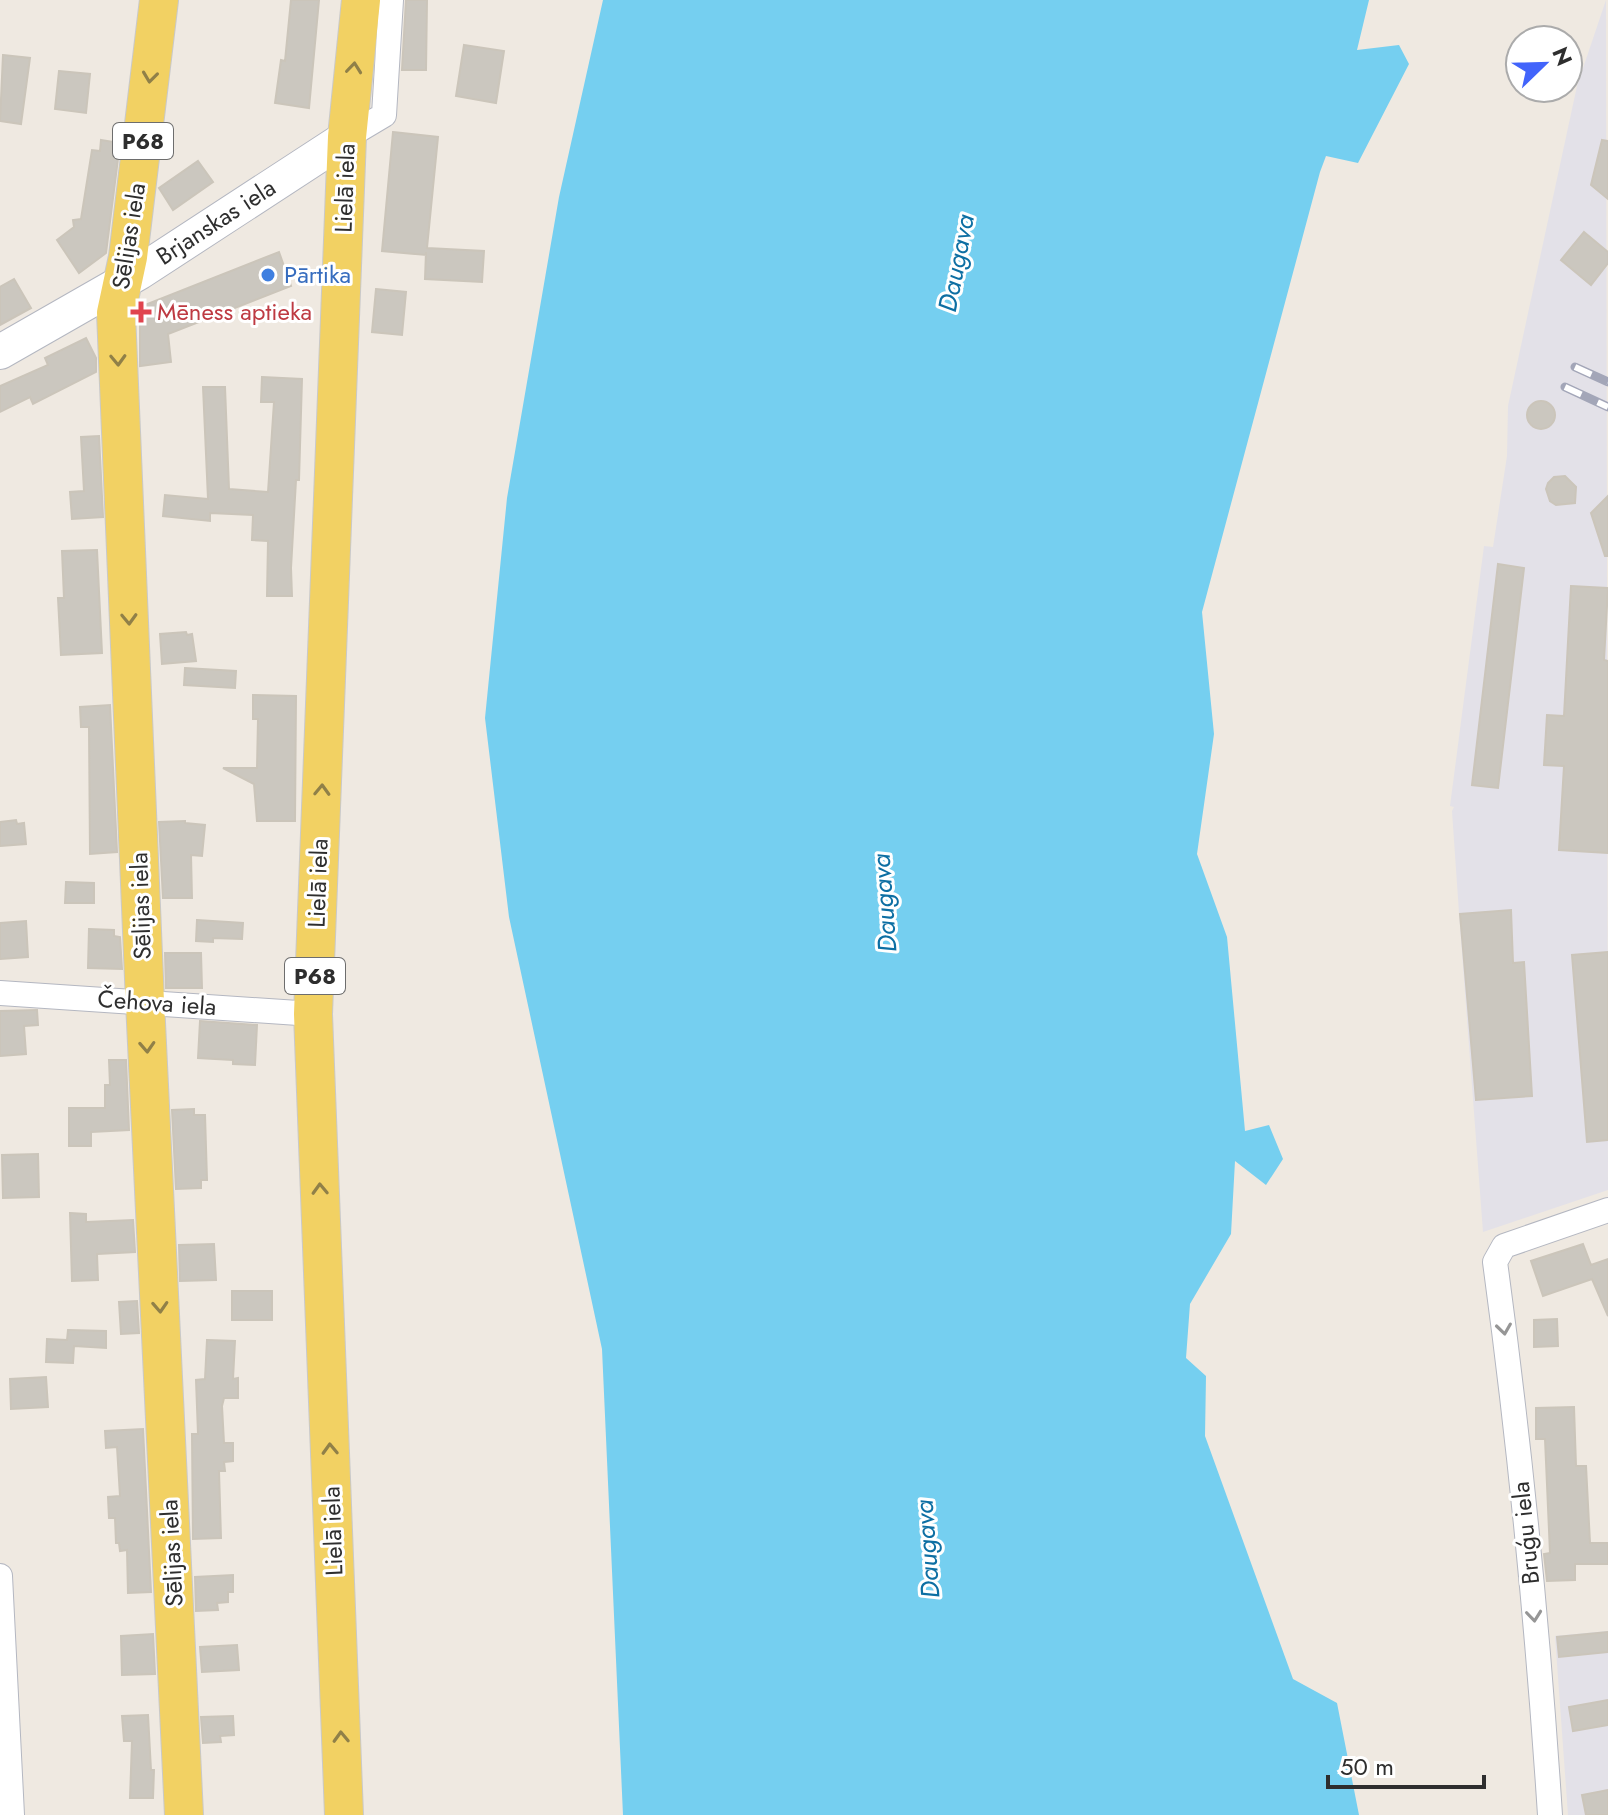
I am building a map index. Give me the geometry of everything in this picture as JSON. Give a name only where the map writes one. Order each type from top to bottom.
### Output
[{"type":"main road","name":"Sēlijas iela","points":[[159,0],[134,214],[116,313],[184,1815]]},
{"type":"main road","name":"Lielā iela","points":[[344,1815],[313,1014],[347,137],[361,0]]},
{"type":"main road","name":"Brjanskas iela","points":[[0,352],[123,282],[347,137]]},
{"type":"street","points":[[347,137],[384,115],[391,0]]},
{"type":"street","name":"Čehova iela","points":[[0,993],[313,1014]]},
{"type":"street","name":"Bruģu iela","points":[[1550,1815],[1544,1715],[1513,1395],[1495,1262],[1504,1246],[1608,1210]]},
{"type":"street","points":[[0,1576],[12,1815]]},
{"type":"shaded area","points":[[1606,0],[1608,1190],[1483,1232],[1454,807],[1450,806],[1484,546],[1493,547],[1507,456],[1508,406],[1573,104],[1584,104],[1584,65]]},
{"type":"shaded area","points":[[1608,1631],[1608,1815],[1568,1815],[1555,1636]]},
{"type":"water","name":"Daugava","points":[[603,0],[1369,0],[1357,50],[1399,45],[1409,64],[1358,163],[1326,156],[1202,612],[1214,734],[1197,854],[1227,937],[1245,1131],[1269,1125],[1283,1159],[1266,1185],[1235,1161],[1231,1234],[1190,1304],[1186,1358],[1206,1376],[1205,1436],[1293,1679],[1337,1703],[1359,1815],[623,1815],[602,1349],[509,917],[485,718],[507,498],[559,197]]},
{"type":"building","points":[[291,0],[319,0],[309,108],[275,103],[281,60],[285,61]]},
{"type":"building","points":[[406,0],[427,0],[426,70],[402,70]]},
{"type":"building","points":[[464,45],[504,51],[496,103],[456,96]]},
{"type":"building","points":[[3,55],[30,58],[21,124],[0,121]]},
{"type":"building","points":[[59,71],[90,74],[86,113],[55,109]]},
{"type":"building","points":[[393,132],[438,137],[427,248],[484,251],[482,282],[425,279],[426,255],[382,251]]},
{"type":"building","points":[[101,140],[120,143],[106,253],[79,273],[57,240],[74,227],[73,220],[81,219],[92,150],[100,151]]},
{"type":"building","points":[[1602,140],[1608,141],[1608,199],[1591,185]]},
{"type":"building","points":[[198,161],[213,182],[173,210],[159,188]]},
{"type":"building","points":[[1584,232],[1608,252],[1608,263],[1591,285],[1561,260]]},
{"type":"building","points":[[279,252],[291,286],[168,334],[171,362],[140,366],[140,307]]},
{"type":"building","points":[[14,279],[31,308],[0,325],[0,287]]},
{"type":"building","points":[[376,289],[406,292],[402,335],[372,332]]},
{"type":"building","points":[[86,338],[96,358],[96,372],[33,404],[30,397],[0,412],[0,386],[48,365],[45,358]]},
{"type":"building","points":[[262,377],[302,379],[292,596],[267,596],[268,541],[252,540],[253,515],[210,513],[210,521],[163,516],[165,495],[208,499],[203,387],[225,387],[229,489],[268,492],[274,402],[261,402]]},
{"type":"building","points":[[1541,401],[1551,405],[1555,415],[1551,425],[1541,429],[1531,425],[1527,415],[1531,405]]},
{"type":"building","points":[[99,436],[103,517],[72,519],[70,492],[84,491],[81,437]]},
{"type":"building","points":[[1565,476],[1576,487],[1575,503],[1556,505],[1550,501],[1546,489],[1554,477]]},
{"type":"building","points":[[1608,496],[1608,556],[1605,556],[1591,513]]},
{"type":"building","points":[[97,550],[102,653],[61,655],[58,598],[64,598],[62,551]]},
{"type":"building","points":[[1498,564],[1524,568],[1498,788],[1472,785]]},
{"type":"building","points":[[1571,586],[1608,588],[1604,660],[1608,661],[1608,853],[1559,850],[1564,766],[1544,765],[1547,715],[1564,716]]},
{"type":"building","points":[[186,632],[187,635],[192,634],[196,661],[162,664],[160,634]]},
{"type":"building","points":[[185,668],[236,671],[235,688],[184,685]]},
{"type":"building","points":[[253,695],[296,696],[295,821],[257,821],[254,784],[223,768],[257,768],[258,719],[253,719]]},
{"type":"building","points":[[110,705],[117,852],[90,854],[89,727],[81,727],[80,707]]},
{"type":"building","points":[[16,820],[17,824],[24,823],[26,844],[0,846],[0,822]]},
{"type":"building","points":[[185,821],[205,825],[202,856],[191,855],[192,898],[163,898],[159,822]]},
{"type":"building","points":[[66,882],[94,883],[94,903],[65,903]]},
{"type":"building","points":[[1511,910],[1513,963],[1524,962],[1532,1096],[1476,1100],[1460,914]]},
{"type":"building","points":[[197,920],[243,923],[242,939],[196,941]]},
{"type":"building","points":[[26,921],[28,957],[0,959],[0,923]]},
{"type":"building","points":[[89,929],[114,930],[114,936],[120,937],[122,969],[88,968]]},
{"type":"building","points":[[1608,952],[1608,1140],[1587,1142],[1572,955]]},
{"type":"building","points":[[165,953],[201,953],[202,988],[166,988]]},
{"type":"building","points":[[37,1010],[38,1025],[24,1026],[26,1054],[0,1056],[0,1011]]},
{"type":"building","points":[[200,1021],[257,1025],[255,1065],[198,1058]]},
{"type":"building","points":[[109,1060],[126,1060],[129,1130],[91,1132],[91,1146],[69,1146],[69,1108],[105,1108],[105,1085],[110,1085]]},
{"type":"building","points":[[194,1109],[194,1115],[205,1115],[207,1180],[201,1180],[201,1188],[176,1189],[172,1110]]},
{"type":"building","points":[[38,1154],[39,1197],[3,1198],[2,1155]]},
{"type":"building","points":[[70,1213],[86,1214],[86,1222],[133,1220],[135,1252],[97,1254],[98,1280],[72,1281]]},
{"type":"building","points":[[214,1244],[216,1280],[180,1281],[179,1245]]},
{"type":"building","points":[[1583,1244],[1591,1265],[1608,1259],[1608,1316],[1592,1279],[1543,1296],[1531,1261]]},
{"type":"building","points":[[232,1291],[272,1291],[272,1320],[232,1320]]},
{"type":"building","points":[[137,1301],[139,1333],[121,1334],[119,1302]]},
{"type":"building","points":[[1557,1319],[1558,1346],[1534,1347],[1534,1320]]},
{"type":"building","points":[[68,1330],[106,1331],[106,1348],[74,1346],[73,1363],[46,1362],[47,1339],[67,1340]]},
{"type":"building","points":[[207,1340],[235,1341],[233,1379],[238,1378],[238,1398],[224,1398],[222,1406],[224,1443],[233,1443],[233,1461],[224,1462],[225,1471],[219,1471],[221,1538],[193,1539],[192,1434],[198,1434],[196,1380],[205,1379]]},
{"type":"building","points":[[46,1377],[48,1407],[11,1409],[10,1379]]},
{"type":"building","points":[[1574,1407],[1576,1466],[1586,1466],[1590,1543],[1608,1543],[1608,1564],[1575,1564],[1575,1580],[1547,1581],[1544,1554],[1550,1553],[1545,1439],[1536,1439],[1536,1408]]},
{"type":"building","points":[[143,1429],[151,1592],[128,1593],[127,1550],[120,1551],[119,1543],[116,1543],[115,1518],[109,1518],[108,1497],[120,1496],[117,1447],[106,1448],[105,1431]]},
{"type":"building","points":[[233,1575],[233,1592],[228,1592],[228,1602],[217,1603],[218,1610],[196,1611],[195,1577]]},
{"type":"building","points":[[1608,1632],[1608,1652],[1559,1657],[1557,1637]]},
{"type":"building","points":[[153,1634],[155,1674],[122,1675],[121,1636]]},
{"type":"building","points":[[237,1645],[239,1670],[202,1672],[200,1647]]},
{"type":"building","points":[[1608,1700],[1608,1725],[1573,1731],[1569,1707]]},
{"type":"building","points":[[148,1715],[151,1770],[154,1770],[153,1798],[130,1798],[132,1741],[124,1741],[122,1716]]},
{"type":"building","points":[[233,1716],[234,1735],[220,1736],[221,1742],[203,1743],[201,1717]]},
{"type":"building","points":[[1608,1790],[1608,1815],[1586,1815],[1582,1795]]},
{"type":"railway","points":[[1575,367],[1608,382]]},
{"type":"railway","points":[[1565,387],[1608,407]]},
{"type":"place","name":"Pārtika","points":[[268,275]]},
{"type":"place","name":"Mēness aptieka","points":[[141,312]]}]
